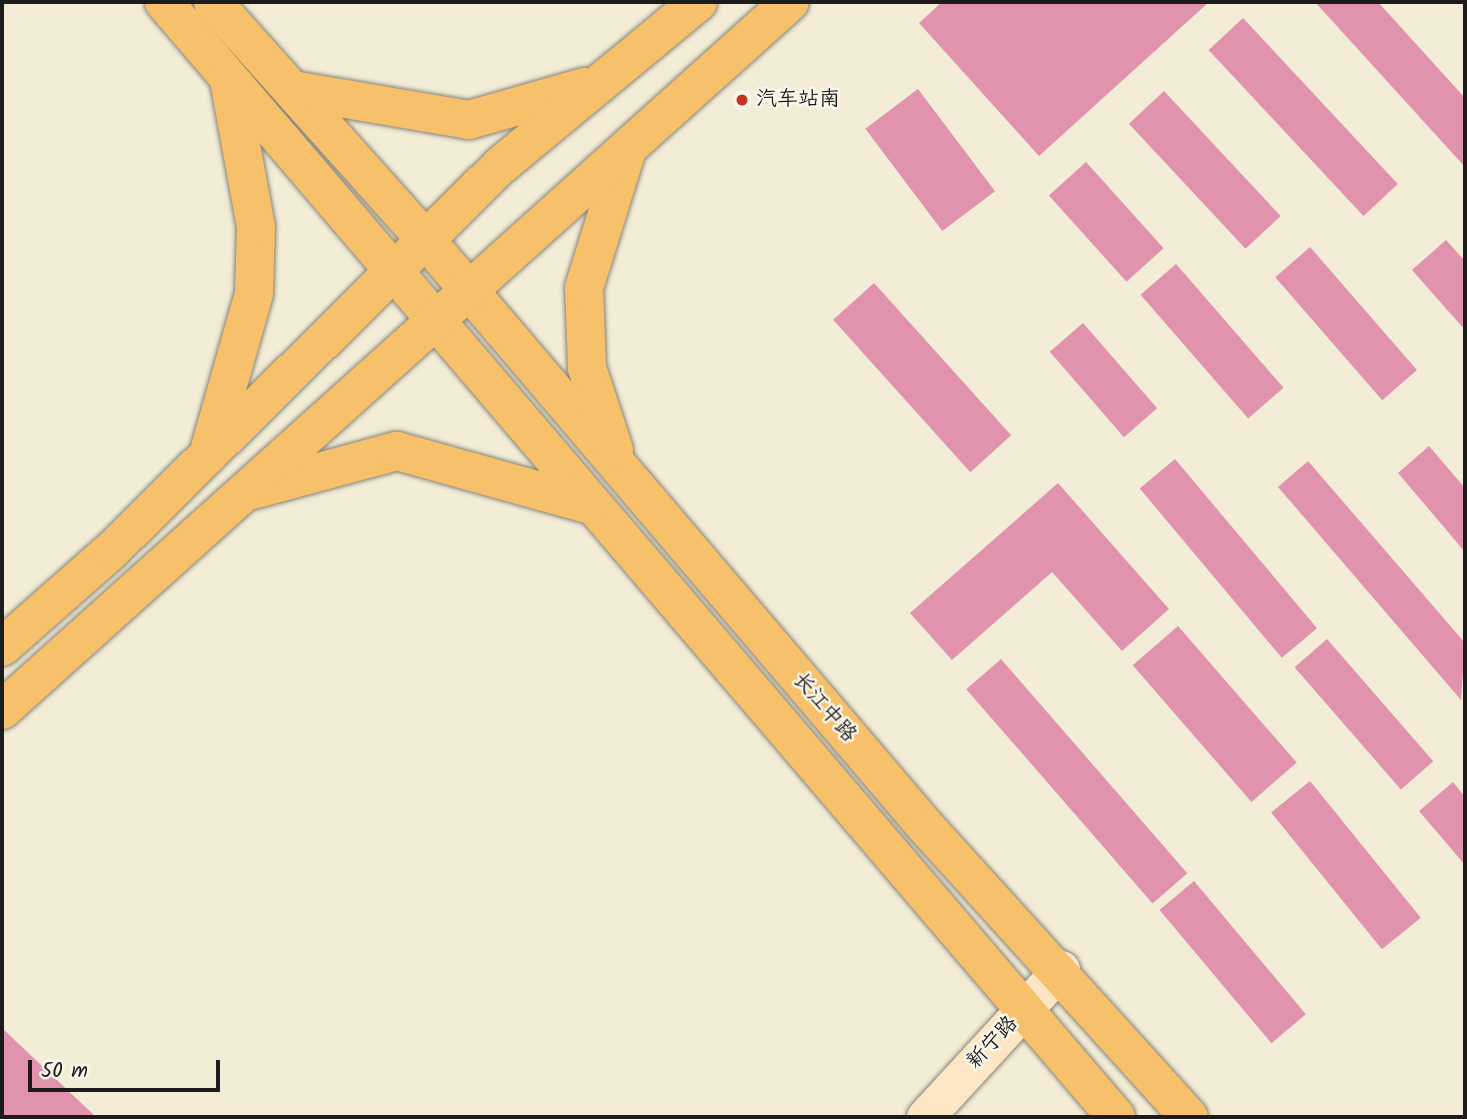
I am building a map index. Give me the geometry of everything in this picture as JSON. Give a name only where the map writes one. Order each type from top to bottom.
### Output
[{"type":"main road","points":[[164,2],[590,505],[1116,1117]]},
{"type":"main road","name":"长江中路","points":[[213,2],[426,240],[926,827],[1061,970],[1189,1117]]},
{"type":"main road","points":[[2,648],[208,455],[500,166],[698,2]]},
{"type":"main road","points":[[2,710],[790,2]]},
{"type":"main road","points":[[208,455],[254,293],[256,227],[228,78]]},
{"type":"main road","points":[[292,90],[469,120],[602,81]]},
{"type":"main road","points":[[620,468],[587,368],[584,288],[628,147]]},
{"type":"main road","points":[[244,493],[397,451],[590,505]]},
{"type":"street","name":"新宁路","points":[[925,1117],[1061,970]]},
{"type":"building","points":[[942,2],[1209,2],[1039,156],[919,23]]},
{"type":"building","points":[[1315,2],[1378,2],[1465,98],[1465,167]]},
{"type":"building","points":[[1243,18],[1398,184],[1363,216],[1209,50]]},
{"type":"building","points":[[918,89],[995,191],[942,231],[865,129]]},
{"type":"building","points":[[1164,91],[1281,216],[1246,249],[1129,124]]},
{"type":"building","points":[[1086,162],[1164,248],[1126,282],[1049,195]]},
{"type":"building","points":[[1446,240],[1465,261],[1465,330],[1412,270]]},
{"type":"building","points":[[1310,247],[1417,370],[1382,400],[1275,277]]},
{"type":"building","points":[[1176,264],[1284,388],[1248,419],[1141,295]]},
{"type":"building","points":[[874,283],[1011,435],[970,472],[833,320]]},
{"type":"building","points":[[1083,323],[1157,408],[1124,437],[1050,352]]},
{"type":"building","points":[[1429,446],[1465,488],[1465,552],[1398,473]]},
{"type":"building","points":[[1175,459],[1317,628],[1282,658],[1140,489]]},
{"type":"building","points":[[1308,461],[1465,643],[1461,700],[1278,487]]},
{"type":"building","points":[[1058,483],[1169,609],[1122,651],[1052,572],[952,660],[910,613]]},
{"type":"building","points":[[1178,626],[1297,763],[1251,802],[1133,665]]},
{"type":"building","points":[[1327,639],[1433,761],[1401,789],[1295,667]]},
{"type":"building","points":[[1001,659],[1187,873],[1153,904],[966,689]]},
{"type":"building","points":[[1310,781],[1421,918],[1382,949],[1271,812]]},
{"type":"building","points":[[1453,782],[1465,797],[1465,865],[1419,811]]},
{"type":"building","points":[[1194,881],[1306,1014],[1271,1043],[1160,910]]},
{"type":"building","points":[[2,1028],[96,1117],[2,1117]]},
{"type":"place","name":"汽车站南","points":[[742,100]]}]
